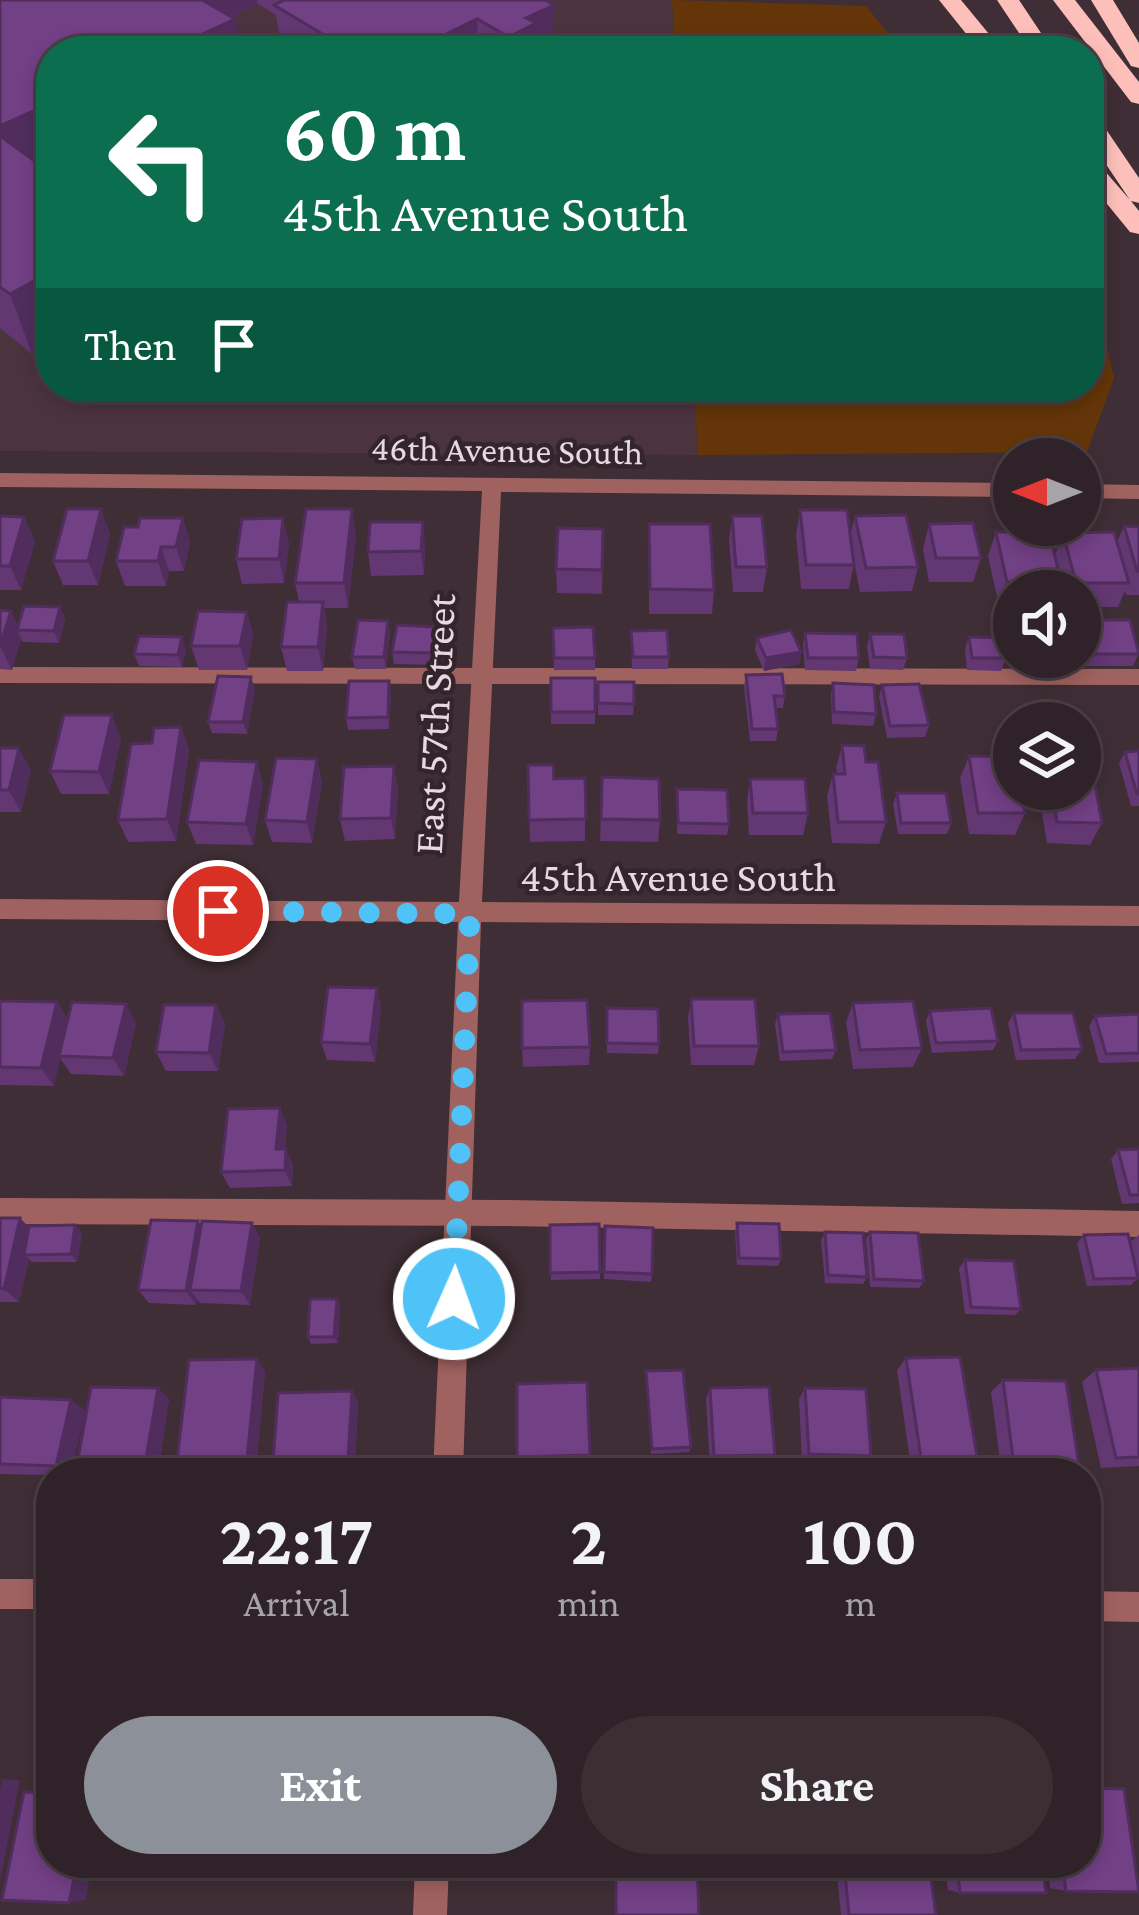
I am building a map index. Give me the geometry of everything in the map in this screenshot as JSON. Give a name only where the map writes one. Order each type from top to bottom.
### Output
[{"type":"highway","points":[[950,0],[980,36]]},
{"type":"highway","points":[[1008,0],[1032,36]]},
{"type":"highway","points":[[1064,0],[1092,36]]},
{"type":"highway","points":[[1102,0],[1139,62]]},
{"type":"highway","points":[[1104,52],[1139,97]]},
{"type":"highway","points":[[1104,144],[1139,196]]},
{"type":"highway","points":[[1104,185],[1139,227]]},
{"type":"street","name":"46th Avenue South","points":[[0,481],[993,490]]},
{"type":"street","name":"East 57th Street","points":[[449,1458],[479,679],[492,482]]},
{"type":"street","points":[[1101,491],[1139,492]]},
{"type":"street","points":[[0,675],[1139,677]]},
{"type":"street","name":"45th Avenue South","points":[[0,909],[1139,916]]},
{"type":"street","points":[[0,1211],[1139,1224]]},
{"type":"street","points":[[0,1594],[36,1594]]},
{"type":"street","points":[[1101,1606],[1139,1607]]},
{"type":"street","points":[[430,1915],[432,1878]]},
{"type":"shaded area","points":[[0,0],[672,0],[674,36],[36,36],[36,402],[695,402],[698,455],[0,451]]},
{"type":"shaded area","points":[[672,0],[866,6],[890,36],[674,36]]},
{"type":"shaded area","points":[[1104,333],[1114,378],[1092,438],[993,438],[993,453],[698,455],[695,402],[1104,402]]},
{"type":"building","points":[[0,0],[202,0],[235,19],[198,36],[36,36],[36,110],[0,126]]},
{"type":"building","points":[[285,0],[545,0],[554,5],[526,18],[536,23],[511,36],[477,19],[448,33],[453,36],[326,36],[274,5]]},
{"type":"building","points":[[0,136],[36,162],[36,280],[10,294],[0,287]]},
{"type":"building","points":[[67,509],[101,509],[88,561],[53,561]]},
{"type":"building","points":[[306,509],[352,509],[344,583],[295,583]]},
{"type":"building","points":[[800,510],[847,510],[854,565],[806,565]]},
{"type":"building","points":[[906,515],[918,567],[866,568],[855,516]]},
{"type":"building","points":[[0,516],[24,517],[10,566],[0,566]]},
{"type":"building","points":[[732,516],[762,516],[767,567],[736,567]]},
{"type":"building","points":[[140,518],[183,518],[176,547],[161,547],[158,561],[116,561],[124,527],[138,527]]},
{"type":"building","points":[[283,518],[279,559],[236,559],[242,519]]},
{"type":"building","points":[[370,522],[423,522],[421,551],[368,552]]},
{"type":"building","points":[[973,523],[981,558],[936,558],[929,524]]},
{"type":"building","points":[[649,524],[710,524],[714,590],[650,589]]},
{"type":"building","points":[[1124,526],[1139,527],[1139,571],[1137,571]]},
{"type":"building","points":[[558,528],[603,529],[602,570],[556,569]]},
{"type":"building","points":[[1101,532],[1114,532],[1129,583],[1101,583],[1101,570],[1073,570],[1066,546],[1101,546]]},
{"type":"building","points":[[999,546],[1052,546],[1058,570],[1004,570]]},
{"type":"building","points":[[287,602],[323,602],[318,647],[281,647]]},
{"type":"building","points":[[24,606],[60,607],[54,631],[17,630]]},
{"type":"building","points":[[0,610],[11,611],[0,646]]},
{"type":"building","points":[[198,611],[247,612],[240,646],[191,646]]},
{"type":"building","points":[[358,620],[388,621],[384,657],[352,657]]},
{"type":"building","points":[[1101,620],[1130,620],[1139,654],[1101,654]]},
{"type":"building","points":[[397,625],[437,627],[433,653],[392,652]]},
{"type":"building","points":[[593,627],[595,658],[554,658],[553,628]]},
{"type":"building","points":[[667,630],[669,657],[633,657],[631,631]]},
{"type":"building","points":[[791,630],[801,652],[766,658],[757,638]]},
{"type":"building","points":[[805,633],[857,634],[859,658],[808,658]]},
{"type":"building","points":[[870,634],[904,634],[907,658],[874,657]]},
{"type":"building","points":[[139,636],[182,637],[178,655],[134,654]]},
{"type":"building","points":[[969,637],[993,638],[993,658],[972,658]]},
{"type":"building","points":[[782,674],[785,696],[774,696],[778,729],[752,729],[746,675]]},
{"type":"building","points":[[218,676],[251,677],[243,722],[208,722]]},
{"type":"building","points":[[551,678],[595,678],[595,712],[551,712]]},
{"type":"building","points":[[349,681],[389,681],[388,717],[346,718]]},
{"type":"building","points":[[598,682],[634,682],[634,704],[598,703]]},
{"type":"building","points":[[833,683],[874,685],[876,714],[834,712]]},
{"type":"building","points":[[919,684],[929,725],[890,726],[882,685]]},
{"type":"building","points":[[64,715],[112,715],[99,772],[50,771]]},
{"type":"building","points":[[181,727],[167,819],[118,820],[131,744],[152,743],[154,728]]},
{"type":"building","points":[[842,745],[864,746],[866,762],[878,762],[886,822],[838,822],[833,774],[845,774]]},
{"type":"building","points":[[0,748],[19,748],[9,790],[0,790]]},
{"type":"building","points":[[1139,751],[1139,794],[1137,794],[1125,752]]},
{"type":"building","points":[[969,756],[993,757],[993,810],[1025,813],[978,813]]},
{"type":"building","points":[[276,758],[317,759],[307,822],[265,820]]},
{"type":"building","points":[[199,760],[257,762],[246,824],[187,822]]},
{"type":"building","points":[[528,765],[553,765],[554,779],[585,778],[586,819],[529,820]]},
{"type":"building","points":[[394,766],[391,818],[340,819],[344,767]]},
{"type":"building","points":[[602,777],[659,779],[660,820],[601,819]]},
{"type":"building","points":[[750,779],[805,779],[808,813],[753,813]]},
{"type":"building","points":[[677,789],[727,790],[729,824],[678,823]]},
{"type":"building","points":[[897,793],[946,793],[951,823],[901,823]]},
{"type":"building","points":[[1055,810],[1100,810],[1102,823],[1057,822]]},
{"type":"building","points":[[328,987],[377,988],[370,1044],[321,1042]]},
{"type":"building","points":[[691,999],[755,999],[759,1046],[694,1046]]},
{"type":"building","points":[[587,1000],[590,1047],[522,1048],[522,1001]]},
{"type":"building","points":[[0,1001],[57,1002],[41,1068],[0,1067]]},
{"type":"building","points":[[913,1001],[922,1048],[860,1050],[853,1003]]},
{"type":"building","points":[[72,1002],[126,1004],[113,1058],[59,1056]]},
{"type":"building","points":[[164,1005],[216,1005],[209,1053],[156,1052]]},
{"type":"building","points":[[607,1008],[658,1009],[659,1044],[607,1043]]},
{"type":"building","points":[[991,1008],[998,1041],[936,1043],[930,1011]]},
{"type":"building","points":[[830,1013],[836,1050],[783,1052],[778,1014]]},
{"type":"building","points":[[1014,1013],[1073,1013],[1082,1049],[1021,1050]]},
{"type":"building","points":[[1139,1014],[1139,1053],[1106,1054],[1095,1016]]},
{"type":"building","points":[[280,1108],[276,1149],[286,1149],[285,1170],[221,1172],[228,1109]]},
{"type":"building","points":[[1139,1149],[1139,1195],[1130,1195],[1118,1150]]},
{"type":"building","points":[[0,1218],[20,1218],[4,1289],[0,1288]]},
{"type":"building","points":[[151,1220],[198,1221],[186,1291],[138,1290]]},
{"type":"building","points":[[202,1221],[252,1223],[241,1291],[190,1290]]},
{"type":"building","points":[[737,1223],[779,1224],[781,1259],[739,1258]]},
{"type":"building","points":[[599,1224],[600,1272],[550,1273],[550,1225]]},
{"type":"building","points":[[75,1225],[71,1254],[24,1255],[29,1226]]},
{"type":"building","points":[[605,1226],[653,1228],[652,1274],[604,1272]]},
{"type":"building","points":[[825,1232],[863,1233],[867,1277],[828,1275]]},
{"type":"building","points":[[870,1232],[918,1233],[924,1281],[874,1279]]},
{"type":"building","points":[[1128,1234],[1138,1278],[1094,1279],[1084,1235]]},
{"type":"building","points":[[965,1260],[1014,1261],[1021,1309],[971,1307]]},
{"type":"building","points":[[310,1299],[337,1299],[334,1337],[308,1337]]},
{"type":"building","points":[[960,1357],[977,1456],[921,1458],[906,1358]]},
{"type":"building","points":[[257,1359],[247,1458],[177,1458],[189,1360]]},
{"type":"building","points":[[1139,1368],[1139,1457],[1116,1458],[1096,1370]]},
{"type":"building","points":[[683,1370],[691,1447],[652,1449],[646,1371]]},
{"type":"building","points":[[1003,1380],[1066,1381],[1078,1458],[1013,1458]]},
{"type":"building","points":[[587,1382],[590,1455],[517,1457],[517,1384]]},
{"type":"building","points":[[91,1387],[158,1388],[146,1458],[78,1458]]},
{"type":"building","points":[[769,1387],[775,1455],[714,1456],[710,1388]]},
{"type":"building","points":[[805,1388],[866,1389],[871,1456],[809,1454]]},
{"type":"building","points":[[352,1391],[348,1458],[273,1458],[278,1393]]},
{"type":"building","points":[[0,1397],[71,1400],[58,1458],[36,1458],[36,1465],[0,1464]]},
{"type":"building","points":[[1101,1788],[1124,1789],[1139,1892],[1066,1891],[1064,1878],[1101,1878]]},
{"type":"building","points":[[24,1792],[36,1792],[36,1878],[74,1878],[69,1903],[2,1900]]},
{"type":"building","points":[[616,1878],[698,1878],[699,1915],[616,1915]]},
{"type":"building","points":[[845,1878],[931,1878],[936,1915],[849,1915]]},
{"type":"building","points":[[958,1878],[1044,1878],[1046,1893],[960,1893]]},
{"type":"route","points":[[218,911],[470,914],[454,1299]]}]
